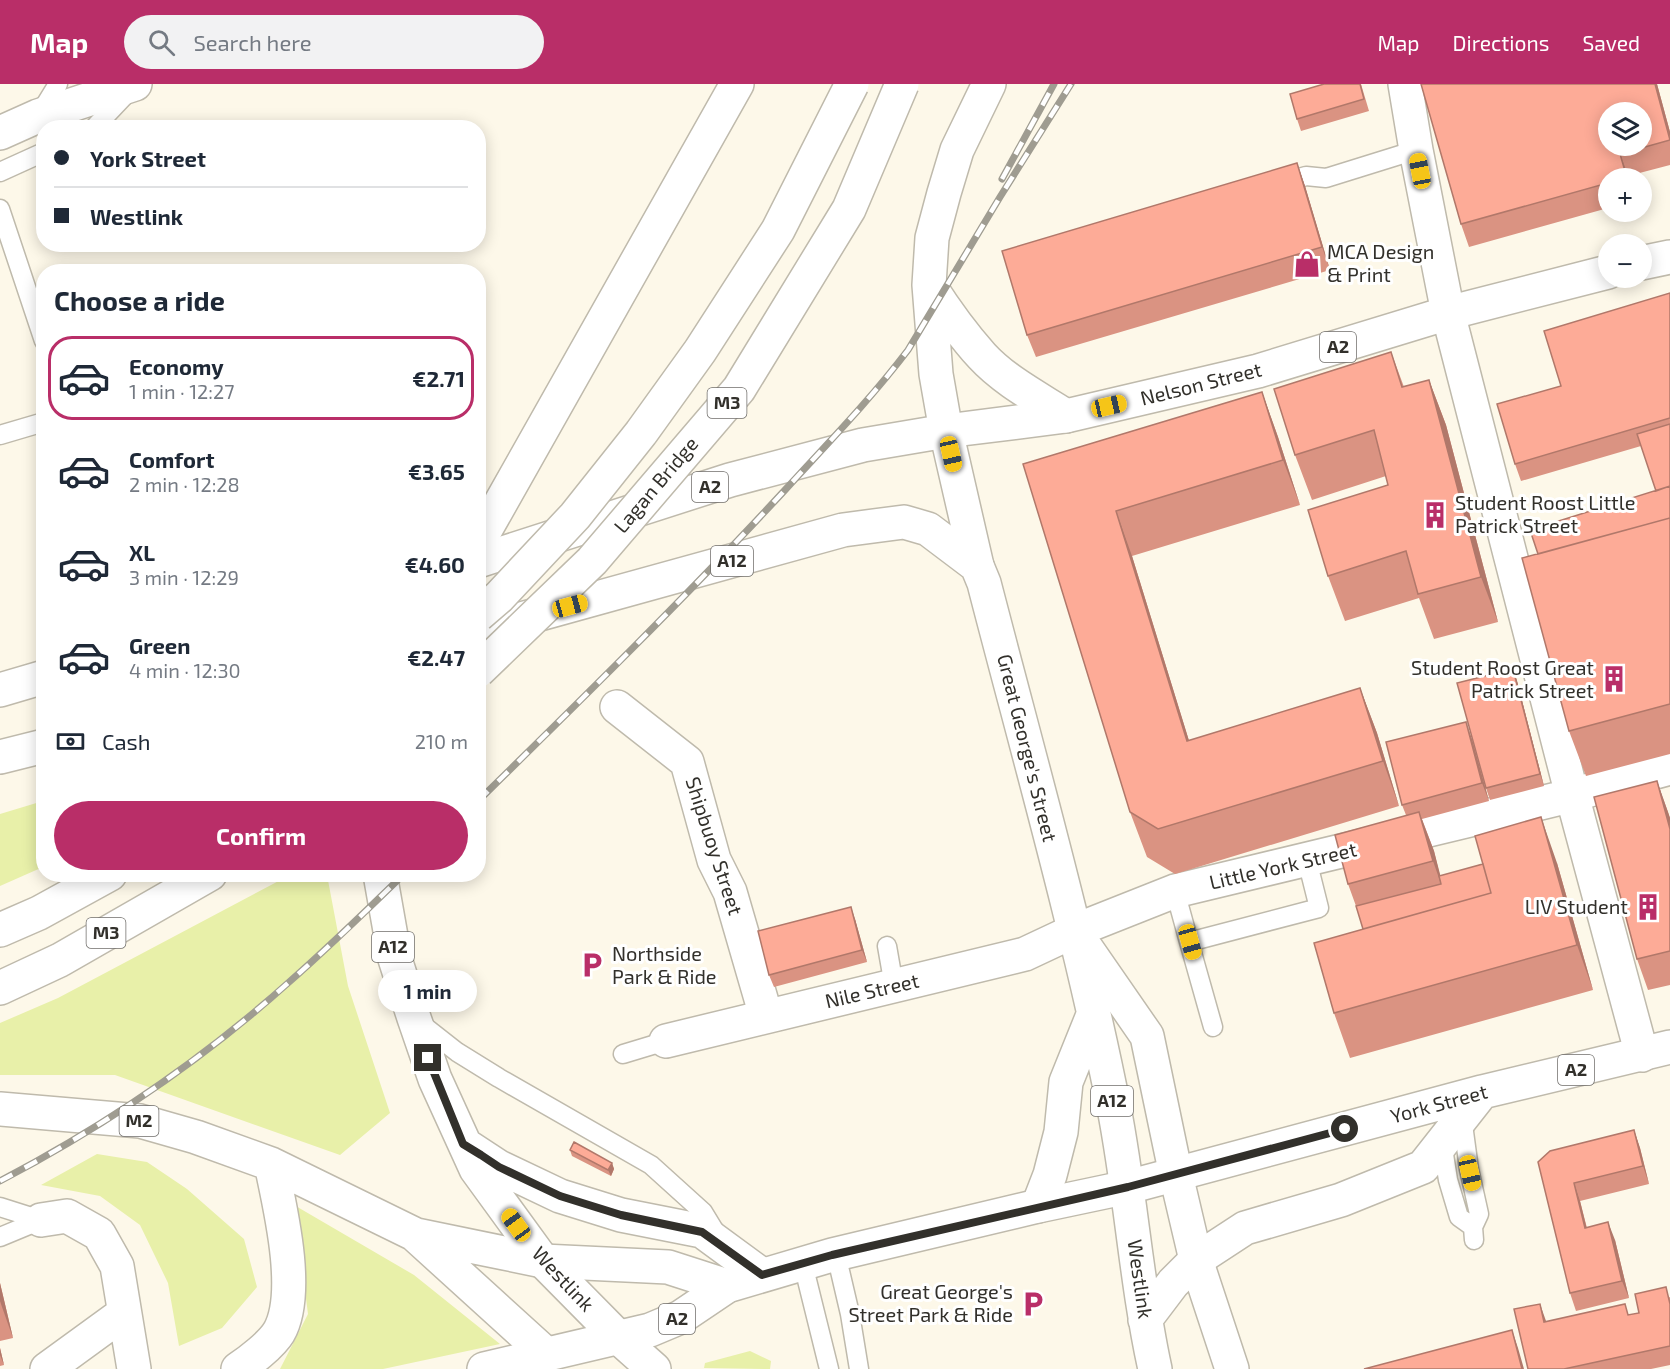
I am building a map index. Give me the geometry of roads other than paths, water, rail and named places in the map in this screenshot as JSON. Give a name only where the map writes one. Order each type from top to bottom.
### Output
[{"type":"main road","points":[[0,133],[38,116],[135,84]]},
{"type":"main road","points":[[486,529],[737,84]]},
{"type":"main road","name":"M3","points":[[486,608],[575,516],[641,433],[700,351],[778,230],[852,84]]},
{"type":"main road","name":"Lagan Bridge","points":[[486,663],[592,561],[739,389],[849,208],[902,84]]},
{"type":"main road","points":[[946,431],[936,374],[929,285],[932,238],[957,150],[989,84]]},
{"type":"main road","points":[[1406,84],[1416,150],[1448,314],[1572,795],[1656,1051]]},
{"type":"main road","name":"Nelson Street","points":[[486,558],[730,480],[862,445],[946,431],[1066,416],[1258,371],[1448,314],[1598,275]]},
{"type":"main road","points":[[929,285],[951,319],[983,357],[1003,374],[1066,416]]},
{"type":"main road","name":"A12","points":[[946,431],[977,566]]},
{"type":"main road","name":"A12","points":[[486,629],[867,525],[904,522],[928,529],[977,566]]},
{"type":"main road","name":"Great George's Street","points":[[977,566],[984,583],[1074,931],[1114,1110],[1128,1187]]},
{"type":"main road","points":[[0,690],[36,679]]},
{"type":"main road","name":"Shipbuoy Street","points":[[618,707],[687,762],[714,860],[730,892],[766,1016]]},
{"type":"main road","points":[[0,757],[36,748]]},
{"type":"main road","name":"Little York Street","points":[[1074,931],[1175,891],[1572,795],[1670,768]]},
{"type":"main road","name":"M3","points":[[0,930],[39,913],[95,882]]},
{"type":"main road","name":"M3","points":[[0,988],[60,960],[196,882]]},
{"type":"main road","name":"Westlink","points":[[381,882],[395,959],[414,1018],[435,1078],[476,1169],[543,1262],[654,1369]]},
{"type":"main road","name":"Great George's Street","points":[[1074,931],[1147,1036],[1196,1260],[1232,1369]]},
{"type":"main road","name":"Nile Street","points":[[666,1041],[1025,954],[1074,931]]},
{"type":"main road","points":[[1038,1206],[1050,1175],[1061,1132],[1066,1082],[1093,1015]]},
{"type":"main road","name":"York Street","points":[[484,1369],[554,1362],[620,1338],[650,1330],[681,1317],[727,1286],[836,1254],[1449,1111],[1482,1092],[1656,1051]]},
{"type":"main road","name":"M2","points":[[0,1109],[140,1121],[196,1137],[271,1164]]},
{"type":"main road","points":[[1145,1320],[1173,1283],[1196,1260],[1245,1228],[1341,1200],[1423,1167],[1442,1143],[1449,1111]]},
{"type":"main road","points":[[463,1144],[499,1167],[560,1196],[621,1215],[702,1232],[762,1275]]},
{"type":"main road","points":[[271,1164],[414,1234],[543,1262],[668,1267],[727,1286]]},
{"type":"main road","points":[[238,1369],[251,1360],[278,1332],[289,1300],[285,1245],[271,1164]]},
{"type":"main road","name":"Westlink","points":[[1128,1187],[1145,1320],[1155,1369]]},
{"type":"main road","points":[[40,1220],[67,1216],[99,1234],[117,1266],[134,1369]]},
{"type":"main road","points":[[414,1234],[554,1362]]},
{"type":"main road","points":[[47,1369],[124,1313]]},
{"type":"lane","points":[[38,116],[58,84]]},
{"type":"lane","points":[[101,120],[135,84]]},
{"type":"lane","points":[[1261,189],[1306,176],[1326,178],[1416,150]]},
{"type":"lane","points":[[0,172],[36,156]]},
{"type":"lane","points":[[0,209],[36,317]]},
{"type":"lane","points":[[0,435],[36,424]]},
{"type":"lane","points":[[1190,942],[1319,908],[1308,860]]},
{"type":"lane","points":[[1175,891],[1214,1028]]},
{"type":"lane","points":[[887,946],[894,986]]},
{"type":"lane","points":[[414,1018],[457,1052],[651,1165],[704,1212],[723,1247]]},
{"type":"lane","points":[[623,1054],[666,1041]]},
{"type":"lane","points":[[1442,1143],[1448,1180],[1459,1217],[1473,1233],[1479,1214],[1469,1169],[1449,1111]]},
{"type":"lane","points":[[0,1207],[40,1220]]},
{"type":"lane","points":[[0,1237],[40,1220]]},
{"type":"lane","points":[[836,1254],[850,1314],[859,1369]]},
{"type":"lane","points":[[803,1264],[829,1369]]},
{"type":"railway","points":[[1002,179],[1054,84]]},
{"type":"railway","points":[[486,793],[710,569],[879,386],[908,350],[1071,84]]},
{"type":"railway","points":[[0,1181],[76,1138],[186,1066],[255,1012],[303,970],[396,882]]},
{"type":"place","name":"MCA Design & Print","points":[[1307,264]]},
{"type":"place","name":"Student Roost Little Patrick Street","points":[[1435,515]]},
{"type":"place","name":"Student Roost Great Patrick Street","points":[[1614,679]]},
{"type":"place","name":"LIV Student","points":[[1648,907]]},
{"type":"place","name":"Northside Park & Ride","points":[[592,965]]},
{"type":"place","name":"Great George's Street Park & Ride","points":[[1033,1304]]}]
